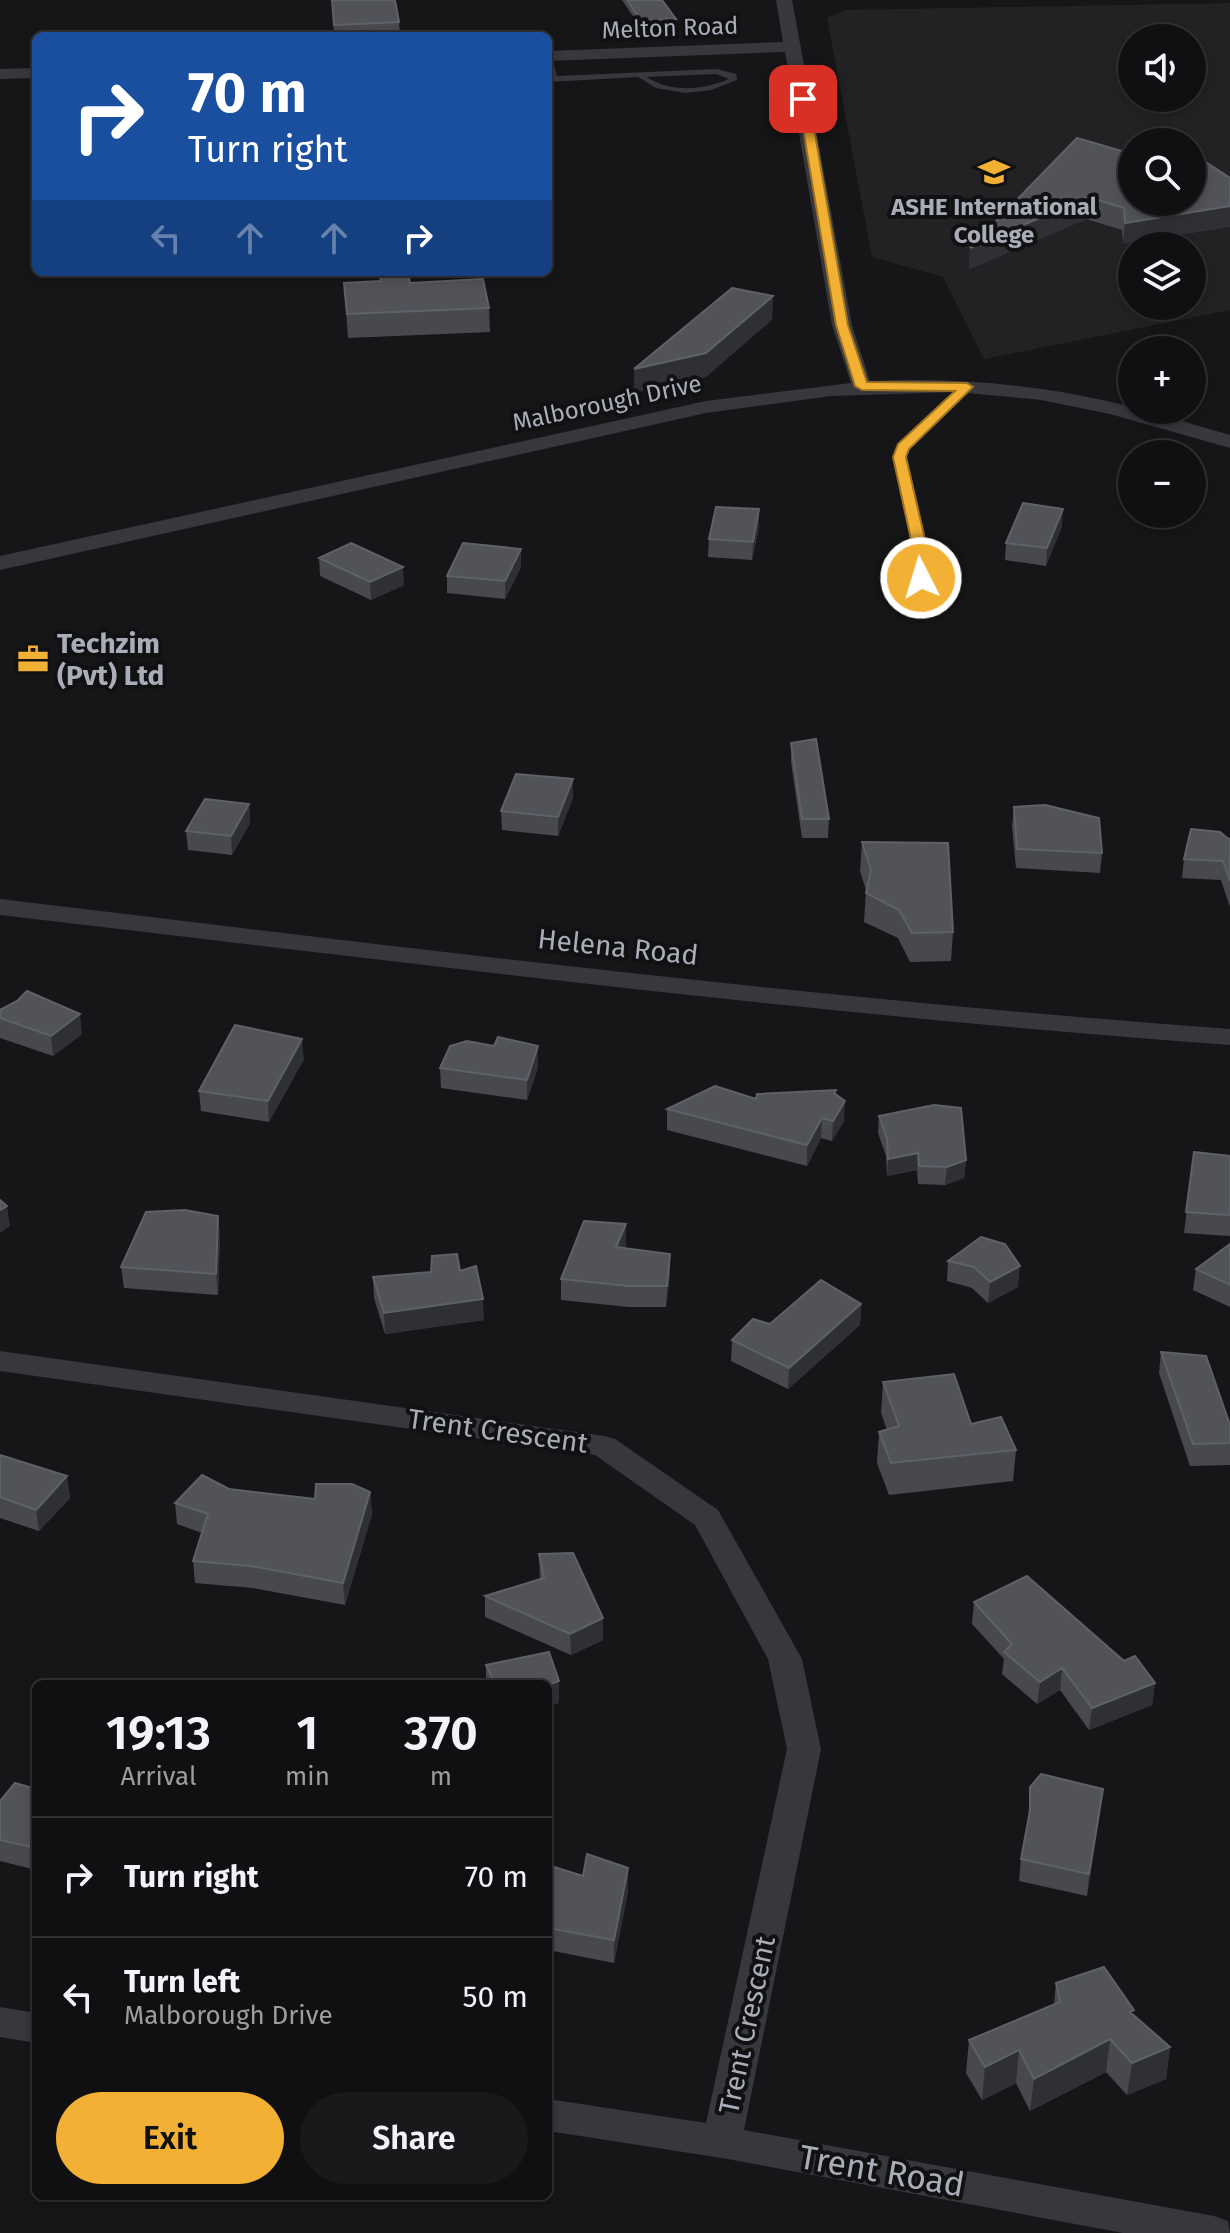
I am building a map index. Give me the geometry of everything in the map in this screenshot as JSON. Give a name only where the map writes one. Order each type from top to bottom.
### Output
[{"type":"street","points":[[784,0],[842,325],[862,386]]},
{"type":"street","name":"Melton Road","points":[[552,57],[793,47]]},
{"type":"street","points":[[0,74],[32,73]]},
{"type":"street","name":"Malborough Drive","points":[[0,563],[706,407],[862,386],[967,387],[1039,393],[1107,406],[1230,442]]},
{"type":"street","name":"Helena Road","points":[[0,907],[993,1019],[1230,1037]]},
{"type":"street","name":"Trent Crescent","points":[[0,1361],[604,1446],[707,1518],[785,1659],[804,1749],[722,2142]]},
{"type":"street","points":[[0,2022],[32,2027]]},
{"type":"street","name":"Trent Road","points":[[552,2116],[722,2142],[1214,2233]]},
{"type":"lane","points":[[552,79],[717,71],[733,76],[733,80],[720,86],[687,89],[661,86],[648,82],[640,75]]},
{"type":"lane","points":[[921,578],[917,535],[899,457],[903,447],[967,387]]},
{"type":"shaded area","name":"ASHE International College","points":[[1230,3],[1230,310],[1206,315],[1206,232],[1118,232],[1118,320],[1180,320],[984,359],[943,277],[872,257],[827,18],[846,10]]},
{"type":"building","points":[[332,0],[395,0],[399,22],[334,25]]},
{"type":"building","points":[[627,0],[662,0],[676,19],[641,21]]},
{"type":"building","points":[[1077,138],[1118,150],[1118,206],[1088,197],[970,248]]},
{"type":"building","points":[[1206,162],[1230,178],[1230,206],[1206,210]]},
{"type":"building","points":[[1125,216],[1168,216],[1125,223]]},
{"type":"building","points":[[380,276],[409,276],[410,283],[483,279],[489,308],[347,314],[344,283],[381,281]]},
{"type":"building","points":[[732,288],[773,296],[706,353],[634,369]]},
{"type":"building","points":[[1023,503],[1063,509],[1047,548],[1006,543]]},
{"type":"building","points":[[716,507],[759,509],[753,542],[709,539]]},
{"type":"building","points":[[351,543],[403,567],[370,582],[319,558]]},
{"type":"building","points":[[463,543],[521,549],[505,581],[447,576]]},
{"type":"building","points":[[816,739],[829,819],[802,819],[791,743]]},
{"type":"building","points":[[516,774],[573,779],[558,817],[501,811]]},
{"type":"building","points":[[205,799],[249,804],[231,836],[186,831]]},
{"type":"building","points":[[1045,805],[1099,818],[1102,853],[1017,849],[1014,807]]},
{"type":"building","points":[[1191,829],[1220,832],[1230,839],[1230,881],[1223,861],[1184,859]]},
{"type":"building","points":[[862,842],[948,843],[953,932],[912,933],[899,910],[866,893],[871,870]]},
{"type":"building","points":[[27,991],[80,1014],[51,1036],[0,1018],[0,1010],[17,1001]]},
{"type":"building","points":[[235,1025],[302,1039],[268,1101],[199,1091]]},
{"type":"building","points":[[498,1037],[538,1046],[527,1080],[440,1068],[450,1046],[467,1041],[494,1046]]},
{"type":"building","points":[[715,1086],[756,1099],[757,1094],[836,1090],[834,1093],[845,1101],[833,1121],[822,1118],[807,1145],[667,1109]]},
{"type":"building","points":[[934,1105],[961,1108],[966,1160],[947,1167],[919,1166],[918,1153],[888,1159],[887,1139],[879,1116]]},
{"type":"building","points":[[1194,1152],[1230,1156],[1230,1215],[1186,1212]]},
{"type":"building","points":[[185,1210],[218,1216],[216,1274],[121,1267],[146,1212]]},
{"type":"building","points":[[584,1221],[626,1224],[616,1247],[670,1254],[667,1286],[628,1286],[561,1279]]},
{"type":"building","points":[[981,1237],[1005,1244],[1020,1266],[990,1282],[974,1267],[948,1261]]},
{"type":"building","points":[[1230,1244],[1230,1285],[1196,1269]]},
{"type":"building","points":[[457,1254],[460,1271],[476,1266],[483,1299],[384,1313],[373,1277],[431,1272],[432,1256]]},
{"type":"building","points":[[821,1280],[861,1304],[789,1368],[732,1340],[753,1319],[770,1324]]},
{"type":"building","points":[[1161,1352],[1206,1356],[1230,1425],[1230,1443],[1193,1444]]},
{"type":"building","points":[[954,1374],[971,1424],[1001,1417],[1016,1450],[891,1463],[879,1432],[899,1426],[883,1382]]},
{"type":"building","points":[[0,1455],[67,1476],[36,1510],[0,1497]]},
{"type":"building","points":[[202,1475],[229,1489],[315,1499],[316,1484],[352,1484],[370,1492],[343,1583],[251,1566],[193,1561],[208,1514],[175,1503]]},
{"type":"building","points":[[573,1553],[603,1618],[570,1634],[485,1596],[544,1578],[539,1554]]},
{"type":"building","points":[[1027,1576],[1124,1661],[1135,1656],[1155,1683],[1092,1708],[1062,1668],[1040,1682],[1004,1652],[1012,1644],[974,1602]]},
{"type":"building","points":[[549,1652],[559,1681],[552,1684],[552,1680],[493,1680],[486,1665]]},
{"type":"building","points":[[1041,1774],[1103,1789],[1089,1874],[1021,1859],[1030,1811],[1030,1787]]},
{"type":"building","points":[[15,1783],[32,1788],[32,1847],[0,1840],[0,1801]]},
{"type":"building","points":[[587,1854],[628,1868],[614,1940],[552,1929],[552,1866],[583,1876]]},
{"type":"building","points":[[1104,1967],[1134,2010],[1130,2012],[1170,2047],[1132,2063],[1110,2039],[1034,2079],[1019,2050],[985,2067],[969,2040],[1060,2002],[1056,1983]]},
{"type":"place","name":"ASHE International College","points":[[994,172]]},
{"type":"place","name":"Techzim (Pvt) Ltd","points":[[33,659]]},
{"type":"route","points":[[803,99],[844,336],[862,386],[967,387],[903,447],[899,457],[917,535],[921,578]]}]
